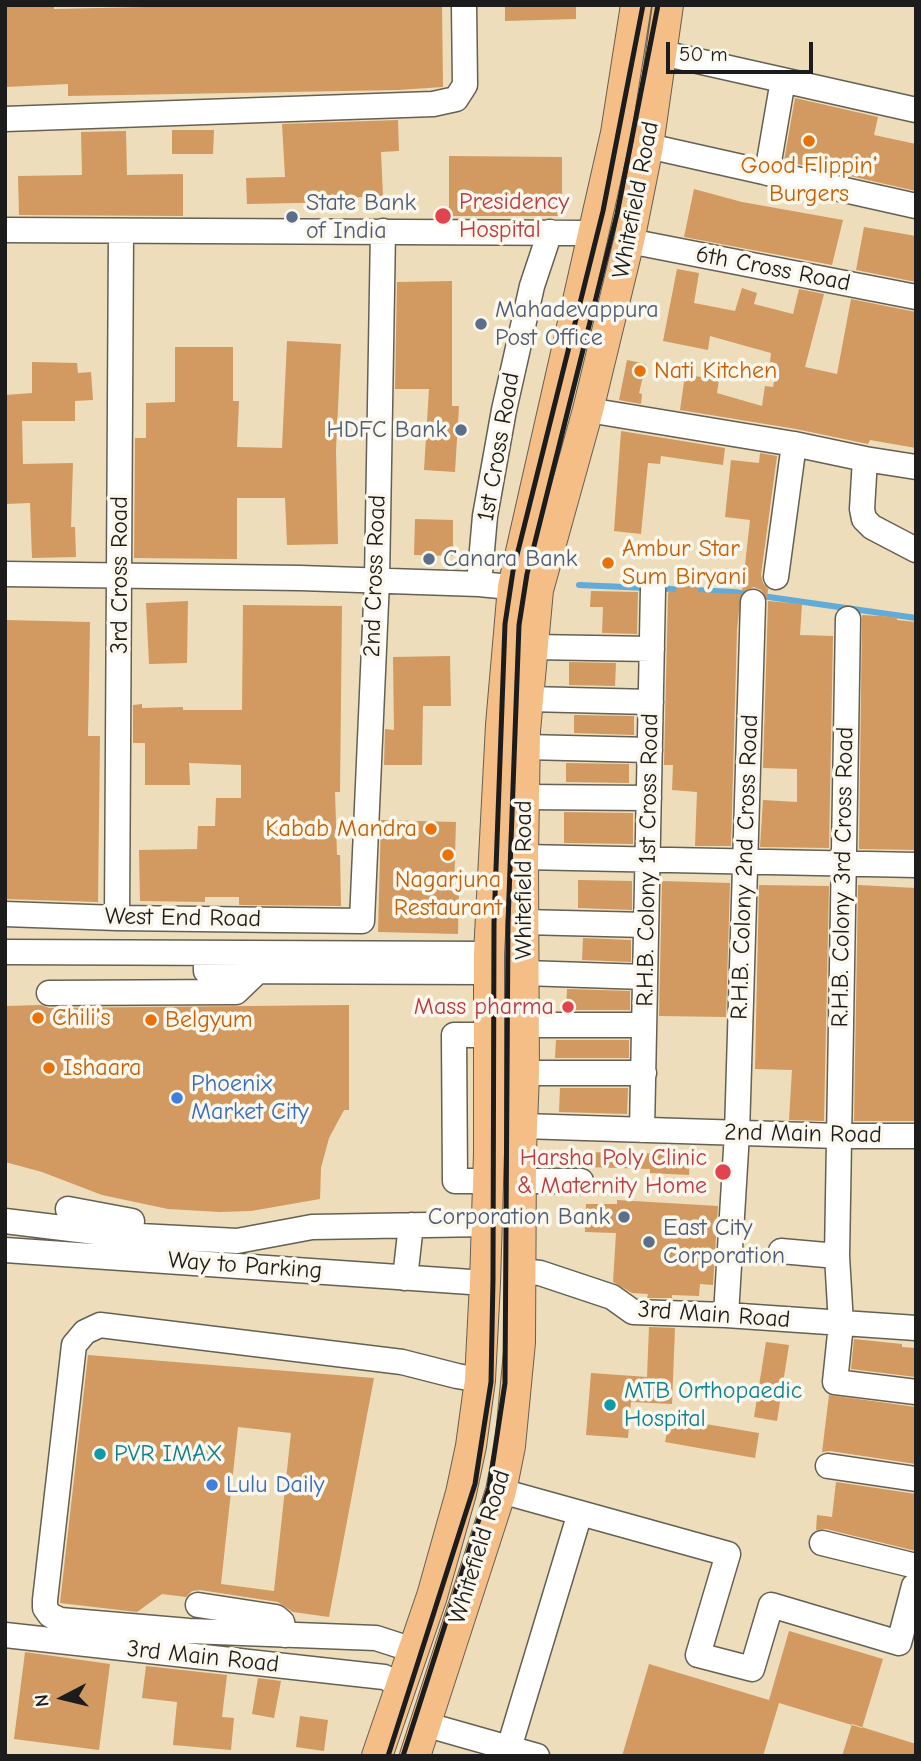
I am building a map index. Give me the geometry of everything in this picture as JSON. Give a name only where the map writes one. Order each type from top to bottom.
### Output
[{"type":"main road","name":"Whitefield Road","points":[[377,1756],[432,1595],[461,1493],[471,1446],[480,1380],[485,1283],[488,963],[501,725],[549,427],[616,133],[636,5]]},
{"type":"main road","name":"Whitefield Road","points":[[422,1747],[501,1491],[515,1401],[520,1342],[525,747],[533,647],[525,589],[584,423],[629,242],[648,146],[668,5]]},
{"type":"main road","points":[[549,427],[584,423]]},
{"type":"street","points":[[5,119],[433,104],[456,99],[465,85],[464,5]]},
{"type":"street","points":[[662,53],[916,110]]},
{"type":"street","points":[[767,173],[783,80]]},
{"type":"street","points":[[648,146],[916,206]]},
{"type":"street","points":[[5,230],[595,233]]},
{"type":"street","name":"2nd Cross Road","points":[[362,920],[377,580],[383,231]]},
{"type":"street","name":"3rd Cross Road","points":[[117,918],[121,232]]},
{"type":"street","name":"1st Cross Road","points":[[479,583],[485,516],[504,410],[532,286],[550,232]]},
{"type":"street","name":"6th Cross Road","points":[[629,242],[916,297]]},
{"type":"street","points":[[584,423],[794,444],[916,467]]},
{"type":"street","points":[[776,577],[794,444]]},
{"type":"street","points":[[865,459],[862,509],[864,519],[872,527],[916,550]]},
{"type":"street","points":[[5,574],[377,580],[479,583],[525,589]]},
{"type":"street","name":"R.H.B. Colony 1st Cross Road","points":[[642,1130],[653,589]]},
{"type":"street","name":"R.H.B. Colony 2nd Cross Road","points":[[726,1315],[737,1133],[753,602]]},
{"type":"street","name":"R.H.B. Colony 3rd Cross Road","points":[[848,619],[838,1136],[837,1256],[841,1324],[835,1382],[916,1392]]},
{"type":"street","points":[[533,647],[652,649]]},
{"type":"street","points":[[528,699],[651,702]]},
{"type":"street","points":[[525,747],[650,750]]},
{"type":"street","points":[[524,796],[649,798]]},
{"type":"street","points":[[523,857],[916,865]]},
{"type":"street","name":"West End Road","points":[[5,914],[117,918],[362,920]]},
{"type":"street","points":[[523,922],[646,925]]},
{"type":"street","points":[[5,952],[206,953],[488,963]]},
{"type":"street","points":[[206,953],[206,971],[488,963]]},
{"type":"street","points":[[49,993],[236,992],[258,971]]},
{"type":"street","points":[[524,973],[645,977]]},
{"type":"street","points":[[524,1025],[644,1026]]},
{"type":"street","points":[[524,1073],[643,1073]]},
{"type":"street","name":"2nd Main Road","points":[[522,1126],[916,1136]]},
{"type":"street","points":[[521,1181],[581,1181]]},
{"type":"street","points":[[68,1209],[148,1225],[182,1227],[200,1251]]},
{"type":"street","points":[[5,1221],[120,1235],[200,1251],[312,1227],[486,1224]]},
{"type":"street","points":[[405,1278],[411,1225]]},
{"type":"street","points":[[304,1270],[312,1227]]},
{"type":"street","name":"Way to Parking","points":[[5,1250],[200,1251],[304,1270],[485,1283]]},
{"type":"street","points":[[66,1271],[184,1277],[200,1251]]},
{"type":"street","points":[[781,1251],[837,1256]]},
{"type":"street","name":"3rd Main Road","points":[[520,1271],[540,1273],[612,1297],[633,1312],[726,1315],[916,1328]]},
{"type":"street","points":[[413,1650],[376,1638],[189,1630],[60,1620],[50,1615],[45,1608],[45,1600],[74,1345],[85,1332],[100,1325],[402,1362],[480,1380]]},
{"type":"street","points":[[199,1358],[209,1352],[293,1358],[301,1349]]},
{"type":"street","points":[[828,1466],[916,1479]]},
{"type":"street","points":[[501,1491],[728,1554],[698,1655],[752,1669],[771,1605],[899,1643],[914,1586],[916,1587]]},
{"type":"street","points":[[509,1748],[580,1513]]},
{"type":"street","points":[[822,1543],[916,1566]]},
{"type":"street","points":[[198,1605],[276,1617],[282,1622],[285,1635]]},
{"type":"street","name":"3rd Main Road","points":[[5,1635],[384,1677],[400,1684]]},
{"type":"street","points":[[422,1747],[509,1748],[537,1756]]},
{"type":"building","points":[[5,5],[54,5],[54,9],[238,5],[442,5],[443,87],[68,96],[68,84],[5,87]]},
{"type":"building","points":[[505,5],[576,5],[576,19],[505,21]]},
{"type":"building","points":[[795,98],[878,117],[874,135],[916,144],[916,191],[784,161]]},
{"type":"building","points":[[398,120],[399,151],[381,152],[383,196],[345,198],[345,202],[247,204],[246,178],[285,177],[282,124]]},
{"type":"building","points":[[172,130],[214,130],[213,154],[172,154]]},
{"type":"building","points":[[126,131],[127,175],[183,174],[183,216],[19,215],[18,176],[82,175],[81,132]]},
{"type":"building","points":[[449,156],[562,157],[562,216],[449,216]]},
{"type":"building","points":[[694,189],[742,202],[843,220],[832,265],[684,237]]},
{"type":"building","points":[[864,227],[916,236],[916,282],[856,270]]},
{"type":"building","points":[[677,269],[699,273],[694,303],[735,311],[742,288],[757,293],[754,304],[793,314],[799,289],[824,294],[805,367],[837,374],[851,299],[916,312],[916,448],[870,440],[868,444],[680,410],[685,375],[719,379],[717,393],[762,406],[765,386],[773,387],[777,364],[770,362],[771,353],[710,336],[708,350],[663,341]]},
{"type":"building","points":[[452,281],[452,406],[459,406],[455,472],[424,470],[429,389],[395,389],[397,282]]},
{"type":"building","points":[[287,341],[341,344],[336,450],[338,544],[287,545],[285,498],[237,498],[237,559],[134,558],[135,438],[146,438],[146,403],[175,402],[175,347],[233,347],[233,401],[239,401],[237,447],[282,448]]},
{"type":"building","points":[[627,360],[646,364],[639,393],[642,394],[641,404],[619,400]]},
{"type":"building","points":[[32,362],[77,363],[78,373],[91,372],[93,400],[75,401],[75,421],[22,421],[23,464],[73,463],[71,527],[75,527],[76,557],[32,558],[30,503],[5,504],[5,395],[32,393]]},
{"type":"building","points":[[621,431],[725,448],[723,465],[661,456],[660,464],[648,463],[641,534],[614,531]]},
{"type":"building","points":[[760,453],[777,456],[761,575],[768,589],[767,599],[761,590],[754,587],[742,592],[750,520],[725,517],[731,460],[759,463]]},
{"type":"building","points":[[415,519],[453,520],[453,556],[414,555]]},
{"type":"building","points":[[678,575],[699,577],[698,592],[741,594],[737,630],[731,846],[695,846],[697,792],[672,790],[673,765],[664,765],[668,594],[669,591],[676,592]]},
{"type":"building","points":[[591,591],[638,592],[637,634],[602,633],[603,607],[590,607]]},
{"type":"building","points":[[188,601],[187,663],[149,664],[146,603]]},
{"type":"building","points":[[768,601],[802,604],[800,635],[833,636],[829,848],[760,847],[763,800],[797,802],[797,769],[763,768]]},
{"type":"building","points":[[243,605],[342,606],[340,792],[335,792],[341,906],[239,905],[239,897],[205,897],[205,902],[140,901],[139,850],[197,849],[198,826],[215,826],[216,798],[241,798],[241,765],[189,763],[190,785],[145,785],[145,743],[133,743],[133,705],[142,704],[142,708],[183,707],[183,710],[242,710]]},
{"type":"building","points":[[862,615],[897,617],[897,620],[916,622],[916,850],[859,849]]},
{"type":"building","points":[[5,620],[90,622],[88,736],[100,736],[98,902],[5,899]]},
{"type":"building","points":[[450,656],[451,706],[423,706],[422,765],[384,765],[385,729],[394,730],[393,657]]},
{"type":"building","points":[[569,662],[616,663],[615,686],[569,685]]},
{"type":"building","points":[[574,715],[634,716],[634,735],[574,733]]},
{"type":"building","points":[[566,763],[629,764],[629,783],[566,782]]},
{"type":"building","points":[[564,812],[633,813],[633,844],[564,843]]},
{"type":"building","points":[[381,820],[456,822],[454,889],[459,889],[458,934],[378,932]]},
{"type":"building","points":[[578,880],[632,881],[632,910],[578,908]]},
{"type":"building","points":[[662,881],[730,883],[726,1017],[659,1016]]},
{"type":"building","points":[[759,885],[829,886],[824,1121],[789,1120],[792,1070],[755,1069]]},
{"type":"building","points":[[858,885],[916,888],[916,1121],[854,1121]]},
{"type":"building","points":[[583,938],[631,940],[631,962],[582,960]]},
{"type":"building","points":[[567,989],[630,991],[630,1010],[566,1010]]},
{"type":"building","name":"Phoenix Market City","points":[[41,1005],[49,1008],[349,1005],[349,1110],[344,1110],[329,1138],[321,1168],[320,1199],[251,1211],[168,1209],[102,1195],[42,1172],[5,1162],[5,1006]]},
{"type":"building","points":[[556,1040],[629,1040],[629,1058],[555,1058]]},
{"type":"building","points":[[560,1088],[628,1088],[627,1114],[559,1112]]},
{"type":"building","points":[[581,1152],[690,1154],[689,1175],[650,1173],[650,1169],[581,1166]]},
{"type":"building","points":[[617,1200],[718,1206],[713,1285],[700,1284],[699,1296],[647,1298],[648,1294],[632,1293],[613,1282],[616,1233],[585,1232],[586,1204],[617,1204]]},
{"type":"building","points":[[649,1327],[675,1328],[672,1404],[631,1402],[628,1438],[586,1435],[591,1373],[647,1377]]},
{"type":"building","points":[[854,1339],[916,1348],[916,1377],[851,1369]]},
{"type":"building","points":[[766,1342],[789,1345],[777,1421],[754,1417]]},
{"type":"building","points":[[88,1355],[374,1378],[329,1617],[293,1612],[278,1602],[200,1590],[192,1591],[186,1597],[162,1594],[137,1612],[60,1603]],"holes":[[[238,1427],[291,1433],[274,1591],[221,1584]]]},
{"type":"building","points":[[829,1395],[916,1407],[916,1464],[822,1452]]},
{"type":"building","points":[[670,1418],[759,1433],[755,1458],[665,1442]]},
{"type":"building","points":[[836,1482],[916,1494],[916,1551],[826,1529],[816,1530],[817,1515],[832,1517]]},
{"type":"building","points":[[789,1631],[883,1659],[862,1728],[779,1703],[763,1756],[622,1756],[649,1664],[769,1700]]},
{"type":"building","points":[[25,1652],[110,1664],[99,1750],[14,1739]]},
{"type":"building","points":[[146,1666],[227,1675],[222,1717],[234,1718],[231,1750],[173,1745],[177,1702],[142,1698]]},
{"type":"building","points":[[258,1678],[281,1681],[274,1718],[252,1714]]},
{"type":"building","points":[[300,1716],[328,1720],[324,1751],[296,1747]]},
{"type":"building","points":[[852,1724],[916,1744],[916,1756],[842,1756]]},
{"type":"waterway","points":[[579,585],[647,588]]},
{"type":"waterway","points":[[658,588],[682,590]]},
{"type":"waterway","points":[[693,590],[734,592],[916,618]]},
{"type":"railway","points":[[388,1756],[475,1484],[491,1382],[494,923],[505,624],[513,571],[603,211],[643,5]]},
{"type":"railway","points":[[403,1756],[489,1488],[505,1383],[508,923],[519,625],[527,574],[617,214],[658,5]]},
{"type":"place","name":"Good Flippin' Burgers","points":[[809,141]]},
{"type":"place","name":"Presidency Hospital","points":[[443,216]]},
{"type":"place","name":"State Bank of India","points":[[292,217]]},
{"type":"place","name":"Mahadevappura Post Office","points":[[481,324]]},
{"type":"place","name":"Nati Kitchen","points":[[640,371]]},
{"type":"place","name":"HDFC Bank","points":[[461,430]]},
{"type":"place","name":"Canara Bank","points":[[429,559]]},
{"type":"place","name":"Ambur Star Sum Biryani","points":[[608,563]]},
{"type":"place","name":"Kabab Mandra","points":[[431,829]]},
{"type":"place","name":"Nagarjuna Restaurant","points":[[448,855]]},
{"type":"place","name":"Mass pharma","points":[[568,1007]]},
{"type":"place","name":"Chili's","points":[[38,1018]]},
{"type":"place","name":"Belgyum","points":[[151,1020]]},
{"type":"place","name":"Ishaara","points":[[49,1068]]},
{"type":"place","name":"Phoenix Market City","points":[[177,1098]]},
{"type":"place","name":"Harsha Poly Clinic & Maternity Home","points":[[723,1172]]},
{"type":"place","name":"Corporation Bank","points":[[624,1217]]},
{"type":"place","name":"East City Corporation","points":[[649,1242]]},
{"type":"place","name":"MTB Orthopaedic Hospital","points":[[610,1405]]},
{"type":"place","name":"PVR IMAX","points":[[100,1454]]},
{"type":"place","name":"Lulu Daily","points":[[212,1485]]}]
